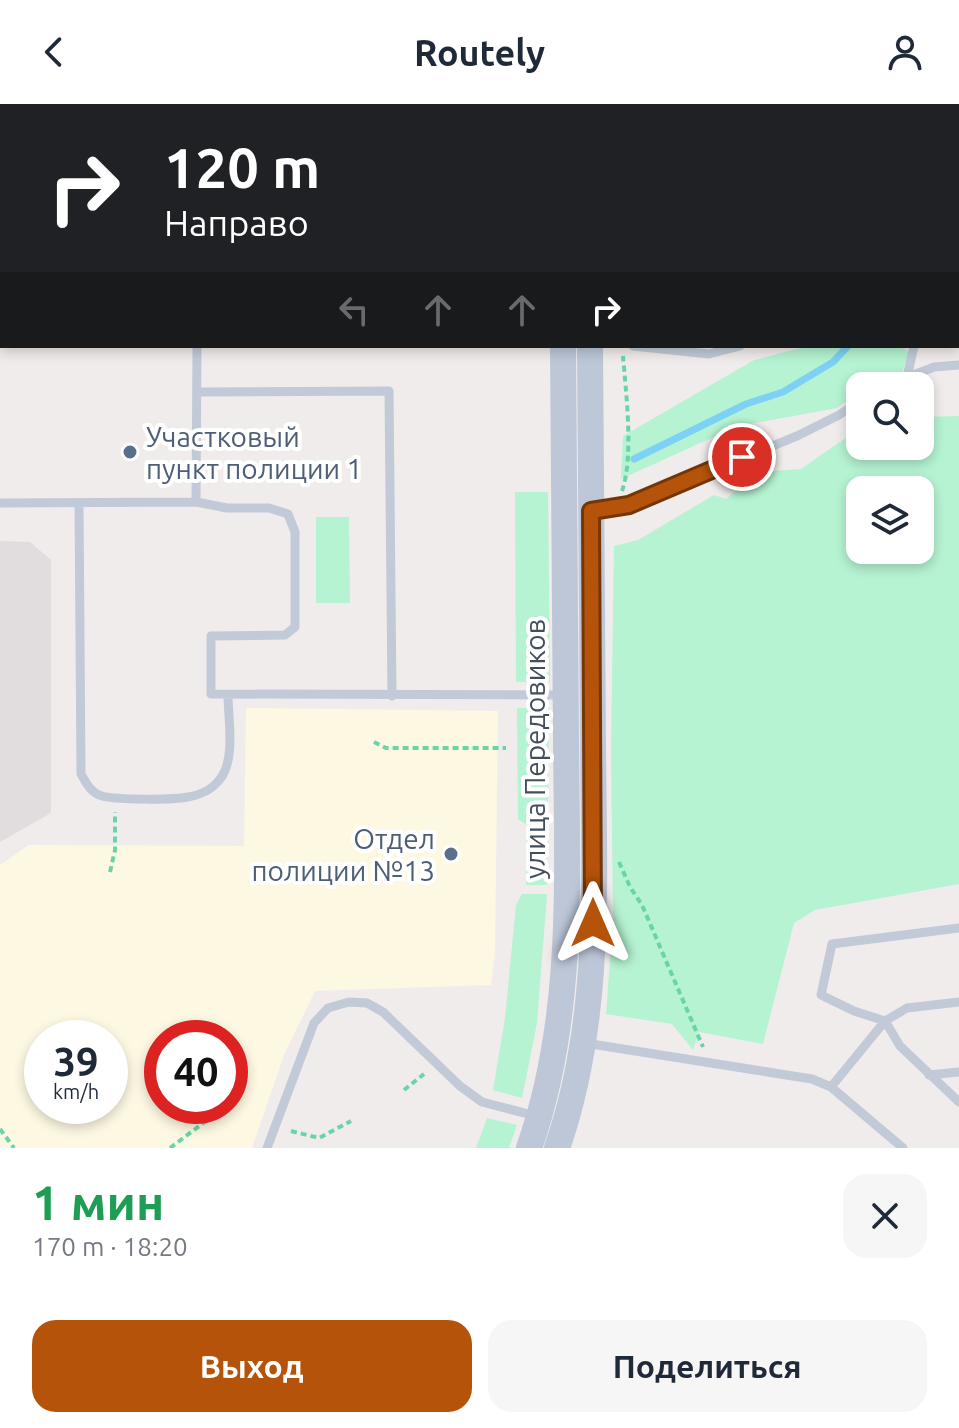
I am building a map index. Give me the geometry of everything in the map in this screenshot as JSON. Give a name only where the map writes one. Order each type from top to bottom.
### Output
[{"type":"street","name":"улица Передовиков","points":[[529,1148],[540,1117],[556,1038],[566,923],[563,348]]},
{"type":"street","name":"улица Передовиков","points":[[561,1136],[583,1043],[593,923],[590,348]]},
{"type":"lane","points":[[196,502],[197,348]]},
{"type":"lane","points":[[652,348],[709,354],[732,348]]},
{"type":"lane","points":[[908,372],[914,348]]},
{"type":"lane","points":[[920,372],[934,367],[959,365]]},
{"type":"lane","points":[[197,392],[389,391],[392,696]]},
{"type":"lane","points":[[564,511],[591,511],[629,505],[797,436],[846,410]]},
{"type":"lane","points":[[0,503],[196,502],[227,508],[269,508],[288,514],[295,532],[295,627],[285,635],[211,636],[211,694],[593,695]]},
{"type":"lane","points":[[79,503],[81,774],[87,786],[99,795],[115,797],[189,797],[207,791],[221,778],[228,762],[228,695]]},
{"type":"lane","points":[[959,928],[832,944],[821,995],[854,1011],[885,1021],[900,1046],[959,1102]]},
{"type":"lane","points":[[267,1148],[314,1023],[328,1008],[349,1002],[367,1003],[383,1012],[460,1086],[482,1102],[540,1117],[561,1136]]},
{"type":"lane","points":[[831,1087],[885,1021],[907,1008],[959,1002]]},
{"type":"lane","points":[[556,1038],[812,1079],[831,1087],[903,1148]]},
{"type":"lane","points":[[929,1075],[959,1072]]},
{"type":"path","points":[[374,742],[386,748],[506,748]]},
{"type":"path","points":[[110,872],[115,850],[115,797]]},
{"type":"path","points":[[619,861],[642,905],[710,1064]]},
{"type":"path","points":[[404,1090],[414,1082]]},
{"type":"path","points":[[275,1127],[319,1138],[351,1121]]},
{"type":"path","points":[[170,1148],[202,1124]]},
{"type":"path","points":[[0,1129],[14,1148]]},
{"type":"shaded area","points":[[0,541],[30,542],[51,560],[51,813],[0,842]]},
{"type":"shaded area","points":[[246,708],[498,711],[495,951],[491,985],[315,991],[284,1055],[252,1148],[0,1148],[0,865],[29,845],[244,846]]},
{"type":"green space","points":[[801,348],[902,348],[909,352],[902,372],[846,372],[846,402],[837,408],[738,426],[621,479],[623,436],[754,360]]},
{"type":"green space","points":[[959,416],[959,884],[815,910],[794,923],[763,1044],[699,1032],[693,1050],[672,1024],[606,1014],[613,920],[611,750],[614,546],[638,540],[714,495],[726,499],[758,472],[801,469],[846,438],[846,460],[934,460],[934,417]]},
{"type":"green space","points":[[515,492],[548,492],[550,682],[516,682]]},
{"type":"green space","points":[[316,517],[349,517],[350,603],[316,603]]},
{"type":"green space","points":[[517,708],[549,708],[547,885],[526,885],[527,825],[518,819]]},
{"type":"green space","points":[[522,894],[547,894],[537,1023],[522,1098],[493,1090],[505,1018],[516,905]]},
{"type":"green space","points":[[487,1118],[517,1125],[509,1148],[476,1148]]},
{"type":"waterway","points":[[634,459],[746,404],[783,392],[833,362],[846,348]]},
{"type":"place","name":"Участковый пункт полиции 1","points":[[130,452]]},
{"type":"place","name":"Отдел полиции №13","points":[[451,854]]},
{"type":"route","points":[[593,923],[591,511],[629,505],[742,457]]}]
